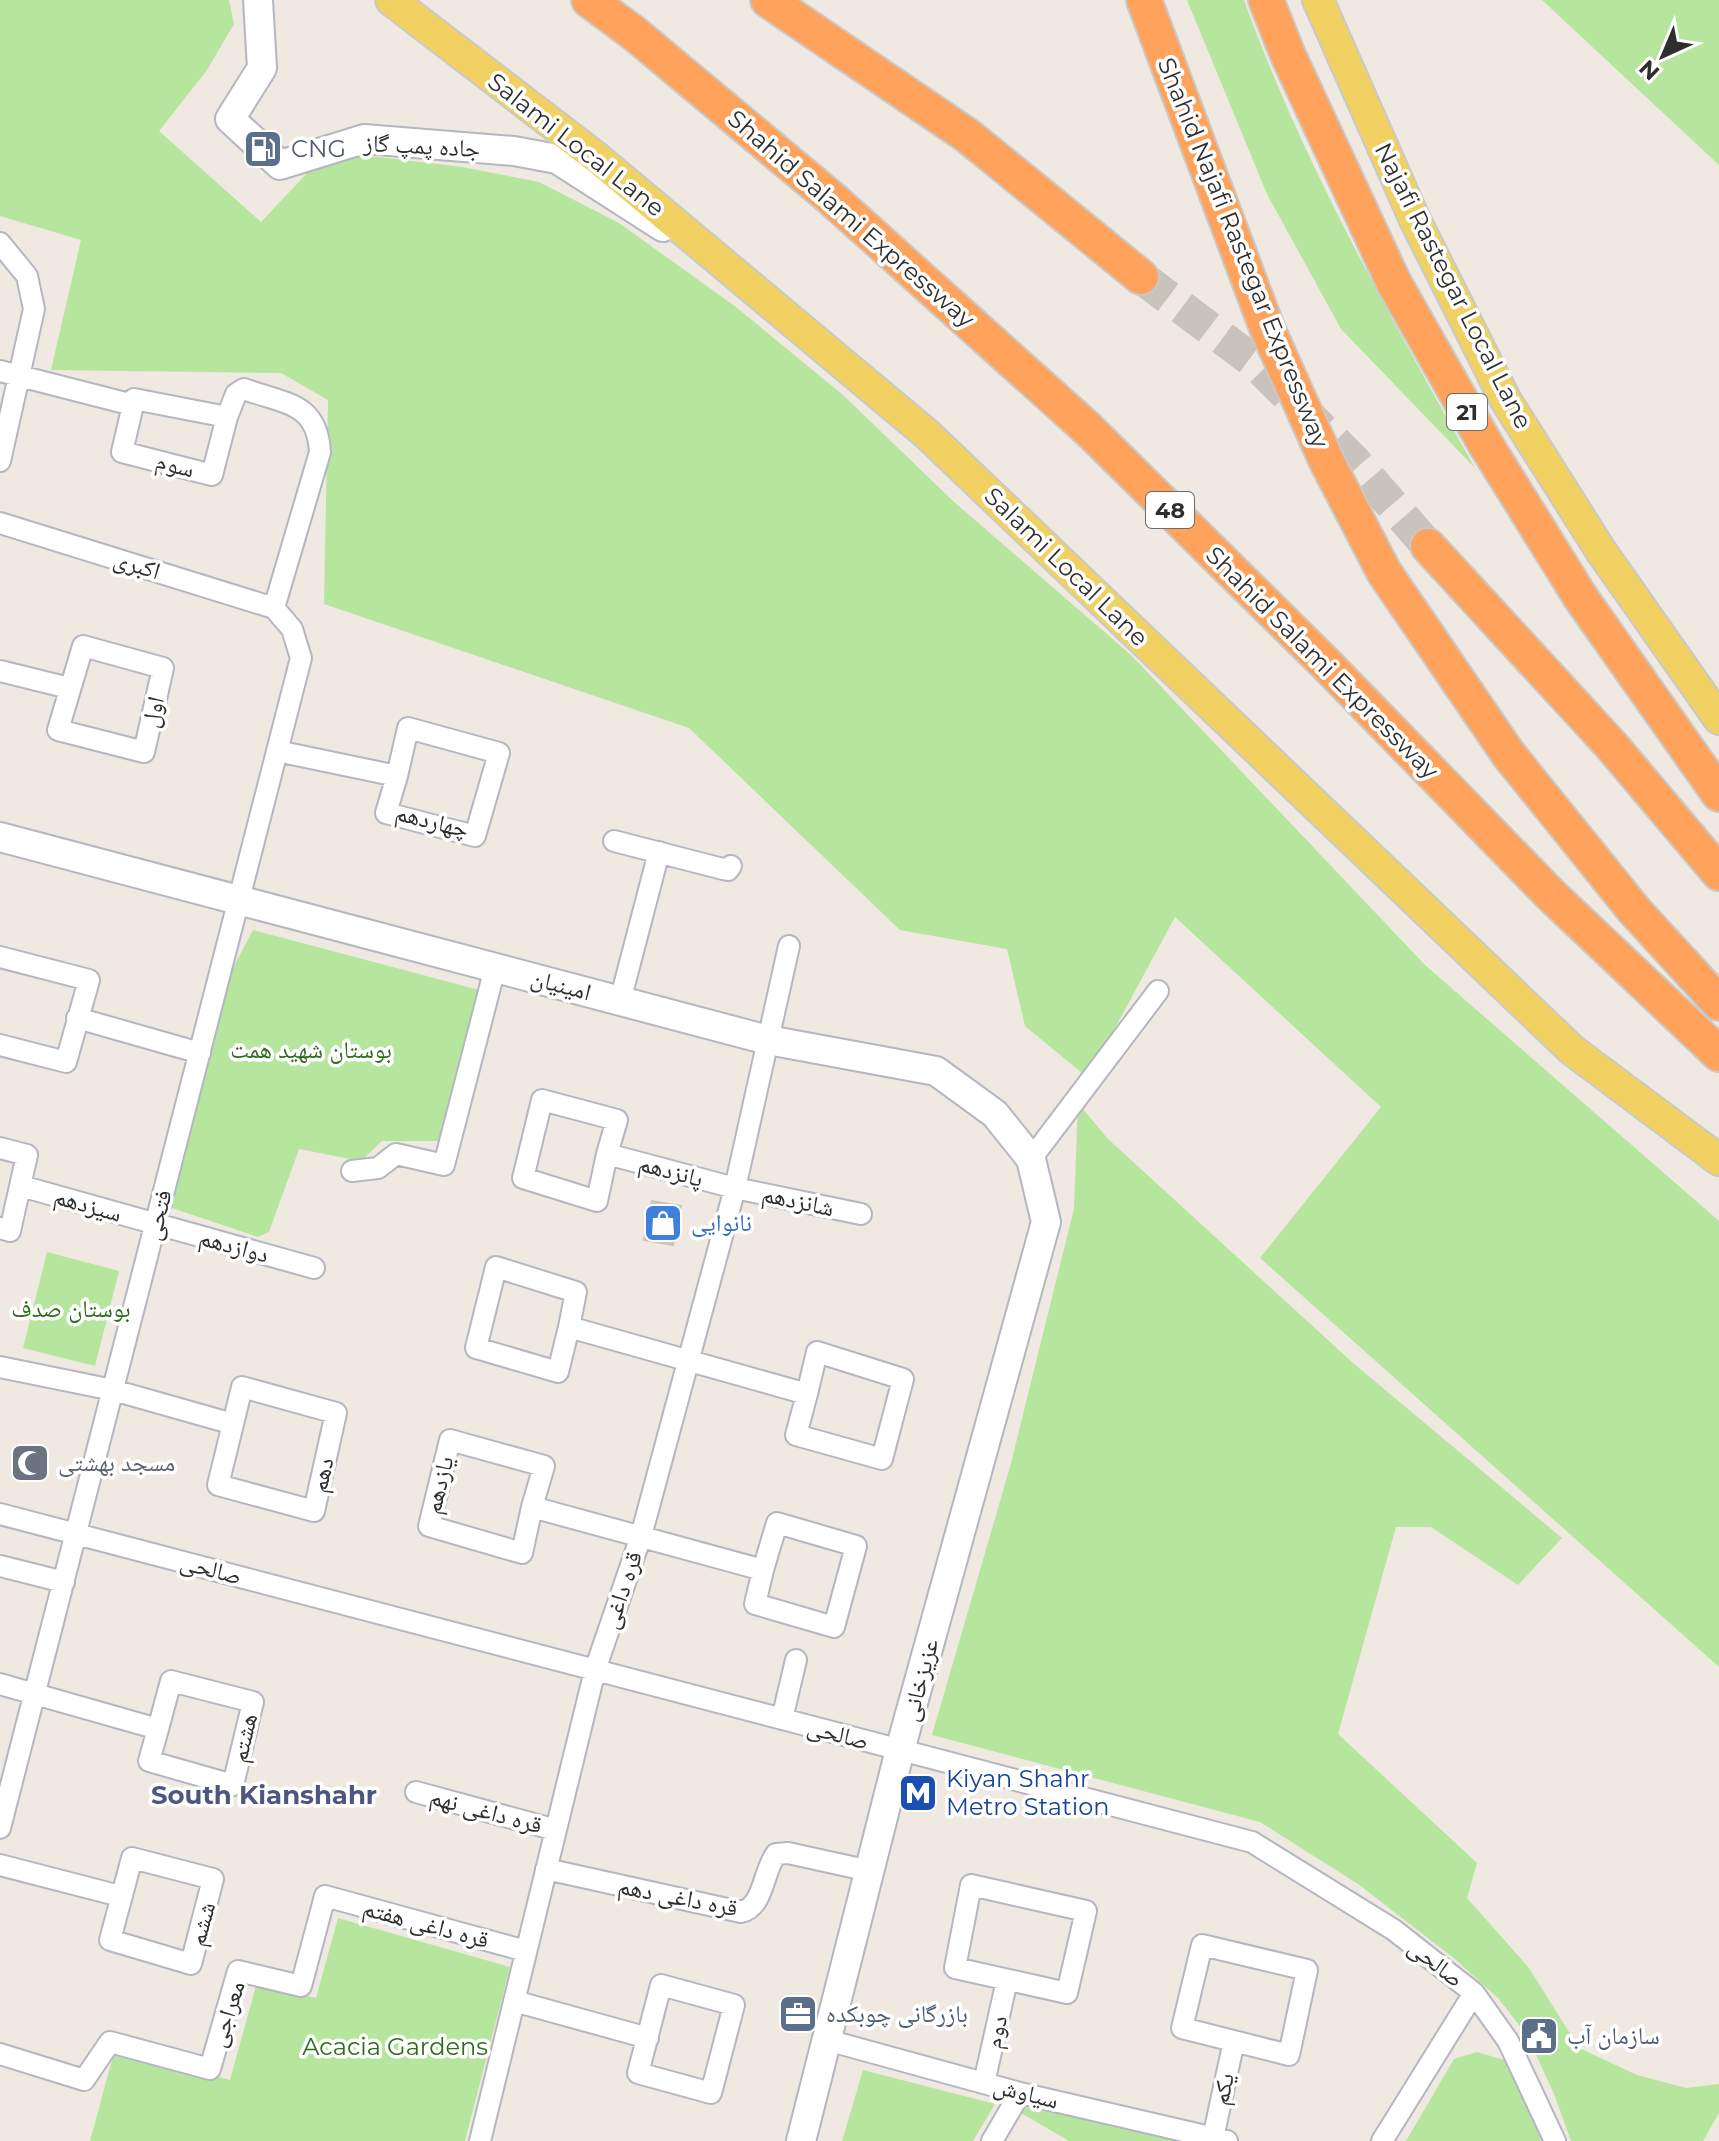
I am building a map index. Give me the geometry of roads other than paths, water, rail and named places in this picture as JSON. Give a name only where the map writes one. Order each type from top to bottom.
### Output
[{"type":"highway","name":"Shahid Salami Expressway","points":[[589,0],[635,34],[831,198],[1088,429],[1326,664],[1550,894],[1719,1054]]},
{"type":"highway","points":[[768,0],[968,136],[1141,277]]},
{"type":"highway","name":"Shahid Najafi Rastegar Expressway","points":[[1144,0],[1267,328],[1327,462],[1384,572],[1509,755],[1634,910],[1719,1003]]},
{"type":"highway","name":"21","points":[[1266,0],[1288,55],[1394,283],[1486,445],[1581,598],[1719,794]]},
{"type":"highway","points":[[1428,546],[1611,745],[1719,873]]},
{"type":"main road","name":"جاده پمپ گاز","points":[[258,0],[262,68],[230,119],[280,165],[364,139],[514,151],[557,159],[730,269]]},
{"type":"main road","name":"Salami Local Lane","points":[[391,0],[597,158],[928,435],[1572,1050],[1706,1146],[1719,1160]]},
{"type":"main road","name":"Najafi Rastegar Local Lane","points":[[1318,0],[1415,220],[1505,399],[1601,551],[1719,719]]},
{"type":"main road","name":"امینیان","points":[[0,837],[768,1040],[936,1071],[995,1114],[1031,1159],[1046,1222]]},
{"type":"main road","name":"عزیزخانی","points":[[801,2141],[900,1750],[1046,1222]]},
{"type":"street","points":[[0,243],[27,276],[34,309],[10,373],[0,461]]},
{"type":"street","points":[[10,373],[133,405],[134,399],[227,417],[236,394],[244,389],[307,412],[316,426],[320,452],[274,608]]},
{"type":"street","name":"سوم","points":[[133,405],[122,452],[212,475],[227,417]]},
{"type":"street","name":"اکبری","points":[[0,523],[274,608]]},
{"type":"street","name":"فتحی","points":[[0,1828],[301,658],[292,629],[274,608]]},
{"type":"street","name":"اول","points":[[83,646],[163,668],[144,752],[58,730],[69,688],[83,646]]},
{"type":"street","points":[[0,671],[69,688]]},
{"type":"street","name":"چهاردهم","points":[[408,728],[499,753],[475,836],[386,813],[397,776],[408,728]]},
{"type":"street","name":"چهاردهم","points":[[277,751],[397,776]]},
{"type":"street","points":[[614,841],[723,869],[728,870],[731,866]]},
{"type":"street","points":[[620,1001],[659,852]]},
{"type":"street","name":"قره داغی","points":[[480,2141],[595,1670],[641,1536],[735,1188],[789,946]]},
{"type":"street","points":[[0,957],[89,980],[66,1062],[0,1045]]},
{"type":"street","points":[[352,1171],[378,1168],[396,1154],[444,1165],[495,968]]},
{"type":"street","points":[[1031,1159],[1158,991]]},
{"type":"street","points":[[77,1018],[200,1053]]},
{"type":"street","name":"پانزدهم","points":[[542,1100],[617,1120],[607,1154],[597,1201],[523,1178],[542,1100]]},
{"type":"street","name":"سیزدهم","points":[[0,1148],[27,1155],[10,1231],[0,1228]]},
{"type":"street","name":"پانزدهم","points":[[607,1154],[735,1188]]},
{"type":"street","name":"سیزدهم","points":[[21,1186],[155,1225]]},
{"type":"street","name":"شانزدهم","points":[[735,1188],[861,1214]]},
{"type":"street","name":"دوازدهم","points":[[155,1225],[314,1268]]},
{"type":"street","points":[[496,1267],[576,1292],[569,1327],[558,1372],[476,1348],[496,1267]]},
{"type":"street","points":[[569,1327],[807,1394]]},
{"type":"street","points":[[817,1352],[903,1379],[882,1459],[796,1435],[807,1394],[817,1352]]},
{"type":"street","points":[[0,1367],[113,1390],[233,1424]]},
{"type":"street","name":"دهم","points":[[242,1387],[336,1413],[314,1511],[218,1485],[233,1424],[242,1387]]},
{"type":"street","name":"یازدهم","points":[[450,1440],[544,1466],[532,1507],[522,1553],[429,1526],[450,1440]]},
{"type":"street","points":[[532,1507],[763,1570]]},
{"type":"street","name":"صالحی","points":[[0,1514],[1252,1842],[1394,1930],[1474,1993],[1508,2041],[1555,2141]]},
{"type":"street","points":[[777,1523],[856,1546],[834,1627],[755,1604],[763,1570],[777,1523]]},
{"type":"street","points":[[0,1566],[64,1582]]},
{"type":"street","points":[[782,1719],[796,1660]]},
{"type":"street","name":"هشتم","points":[[171,1681],[253,1702],[233,1785],[149,1761],[158,1729],[171,1681]]},
{"type":"street","points":[[0,1684],[158,1729]]},
{"type":"street","name":"قره داغی نهم","points":[[416,1792],[556,1830]]},
{"type":"street","name":"قره داغی دهم","points":[[546,1869],[741,1912],[749,1910],[756,1903],[770,1862],[776,1854],[788,1853],[870,1871]]},
{"type":"street","name":"ششم","points":[[132,1858],[213,1879],[191,1964],[110,1940],[120,1896],[132,1858]]},
{"type":"street","points":[[0,1865],[120,1896]]},
{"type":"street","points":[[971,1885],[1086,1911],[1067,1993],[1007,1980],[955,1968],[971,1885]]},
{"type":"street","name":"قره داغی هفتم","points":[[325,1896],[526,1951]]},
{"type":"street","name":"معراجی","points":[[0,2054],[84,2080],[110,2042],[210,2069],[238,1971],[301,1986],[325,1896]]},
{"type":"street","points":[[1202,1945],[1307,1970],[1289,2055],[1234,2041],[1182,2028],[1202,1945]]},
{"type":"street","name":"دوم","points":[[984,2083],[1007,1980]]},
{"type":"street","points":[[661,1985],[734,2005],[711,2093],[638,2073],[648,2038],[661,1985]]},
{"type":"street","points":[[1382,2141],[1474,1993]]},
{"type":"street","points":[[514,2001],[648,2038]]},
{"type":"street","name":"سیاوش","points":[[827,2040],[1020,2093],[1220,2139]]},
{"type":"street","name":"یکم","points":[[1220,2139],[1234,2041]]},
{"type":"street","points":[[992,2141],[1020,2093]]},
{"type":"tunnel","points":[[1141,277],[1253,361],[1353,460],[1428,546]]},
{"type":"place","name":"CNG","points":[[263,149]]},
{"type":"place","name":"نانوایی","points":[[663,1223]]},
{"type":"place","name":"مسجد بهشتی","points":[[30,1463]]},
{"type":"place","name":"Kiyan Shahr Metro Station","points":[[918,1793]]},
{"type":"place","name":"بازرگانی چوبکده","points":[[798,2014]]},
{"type":"place","name":"سازمان آب","points":[[1539,2036]]},
{"type":"district","name":"South Kianshahr","points":[[264,1795]]},
{"type":"park label","name":"بوستان شهید همت","points":[[311,1050]]},
{"type":"park label","name":"بوستان صدف","points":[[71,1309]]},
{"type":"park label","name":"Acacia Gardens","points":[[395,2047]]}]
